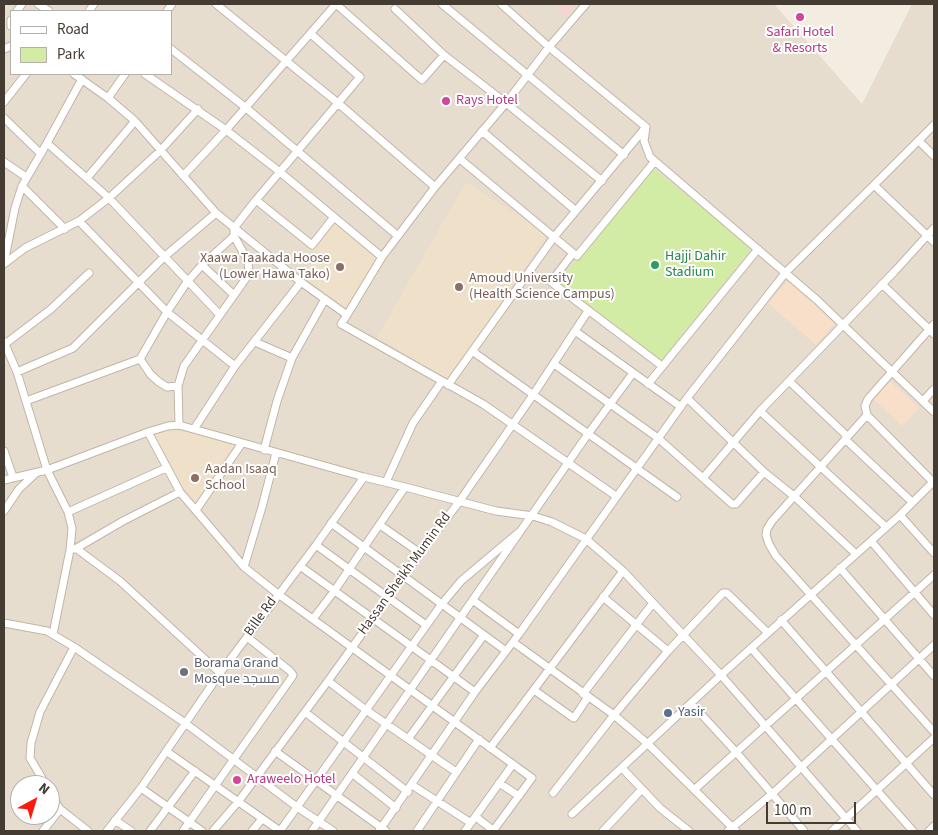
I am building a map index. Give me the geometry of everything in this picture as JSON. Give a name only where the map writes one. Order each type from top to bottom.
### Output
[{"type":"street","points":[[216,4],[338,103],[435,187]]},
{"type":"street","points":[[183,176],[226,130],[336,4],[422,80],[444,55]]},
{"type":"street","points":[[442,4],[624,155]]},
{"type":"street","points":[[501,4],[646,127]]},
{"type":"street","points":[[586,4],[549,46],[506,103],[435,187],[382,257],[341,324],[483,404],[616,496]]},
{"type":"street","points":[[395,10],[444,55],[602,181]]},
{"type":"street","points":[[179,425],[178,386],[184,366],[249,274],[246,255],[234,236],[234,228],[296,151],[360,77],[311,34]]},
{"type":"street","points":[[172,50],[245,107],[398,236]]},
{"type":"street","points":[[4,102],[25,75]]},
{"type":"street","points":[[76,75],[108,98],[135,121],[216,214],[301,282],[347,315]]},
{"type":"street","points":[[108,98],[124,75]]},
{"type":"street","points":[[147,75],[226,130],[280,172],[382,257]]},
{"type":"street","points":[[4,263],[15,208],[22,186],[82,79]]},
{"type":"street","points":[[4,263],[25,248],[80,220],[109,198],[160,151],[198,109]]},
{"type":"street","points":[[4,118],[41,154]]},
{"type":"street","points":[[87,178],[135,121]]},
{"type":"street","points":[[275,751],[382,830],[475,692],[519,634],[636,467],[687,398],[786,272],[934,125]]},
{"type":"street","points":[[386,482],[413,423],[472,351],[554,237],[646,127]]},
{"type":"street","points":[[646,127],[644,141],[650,158],[786,272],[934,412]]},
{"type":"street","points":[[482,132],[576,211]]},
{"type":"street","points":[[919,141],[934,156]]},
{"type":"street","points":[[47,143],[109,198],[220,315]]},
{"type":"street","points":[[460,159],[576,256],[655,162]]},
{"type":"street","points":[[4,162],[26,177]]},
{"type":"street","points":[[874,185],[934,242]]},
{"type":"street","points":[[22,186],[65,229]]},
{"type":"street","points":[[256,200],[312,245],[334,217]]},
{"type":"street","points":[[16,372],[73,348],[164,257],[216,214]]},
{"type":"street","points":[[80,220],[167,312],[236,366]]},
{"type":"street","points":[[703,478],[760,410],[789,382],[934,228]]},
{"type":"street","points":[[26,401],[140,359],[187,282],[202,265],[234,236]]},
{"type":"street","points":[[648,384],[758,249]]},
{"type":"street","points":[[573,253],[551,282],[662,366]]},
{"type":"street","points":[[202,265],[234,295]]},
{"type":"street","points":[[53,634],[74,549],[72,528],[68,512],[47,470],[26,401],[4,343],[51,309],[89,273]]},
{"type":"street","points":[[194,429],[236,366],[301,282]]},
{"type":"street","points":[[572,814],[781,620],[933,485],[867,415],[865,406],[868,399],[933,329],[882,284]]},
{"type":"street","points":[[264,450],[277,401],[292,358],[325,300]]},
{"type":"street","name":"Hassan Sheikh Mumin Rd","points":[[213,831],[238,802],[459,502],[514,424],[588,311]]},
{"type":"street","points":[[575,331],[681,407]]},
{"type":"street","points":[[255,342],[292,358]]},
{"type":"street","points":[[472,351],[677,497]]},
{"type":"street","points":[[140,359],[151,375],[159,382],[167,387],[178,386]]},
{"type":"street","points":[[554,364],[658,438],[732,504],[735,505],[764,472]]},
{"type":"street","points":[[312,831],[533,516],[588,434],[633,373]]},
{"type":"street","points":[[789,382],[912,502]]},
{"type":"street","points":[[923,401],[934,389]]},
{"type":"street","points":[[687,398],[764,472],[856,554]]},
{"type":"street","points":[[760,410],[886,527]]},
{"type":"street","points":[[867,415],[772,521],[766,535],[776,556],[934,732]]},
{"type":"street","points":[[4,480],[47,470],[148,432],[179,425],[364,478],[386,482],[459,502],[533,516],[552,522],[586,539],[623,571],[721,675],[857,831]]},
{"type":"street","points":[[148,432],[180,492],[244,567],[278,594],[532,778],[494,831],[410,789],[343,742],[305,712]]},
{"type":"street","points":[[196,510],[242,443]]},
{"type":"street","points":[[4,451],[13,477]]},
{"type":"street","points":[[244,567],[276,453]]},
{"type":"street","points":[[68,512],[166,468]]},
{"type":"street","points":[[4,511],[19,489],[37,472]]},
{"type":"street","name":"Bille Rd","points":[[107,831],[140,788],[220,673],[364,478]]},
{"type":"street","points":[[313,619],[350,569],[405,487]]},
{"type":"street","points":[[74,549],[180,492]]},
{"type":"street","points":[[900,515],[934,553]]},
{"type":"street","points":[[331,523],[506,651]]},
{"type":"street","points":[[380,525],[420,553]]},
{"type":"street","points":[[166,751],[280,831],[441,605],[462,581],[524,528]]},
{"type":"street","points":[[871,541],[934,615]]},
{"type":"street","points":[[316,545],[426,625]]},
{"type":"street","points":[[74,549],[120,581],[220,673]]},
{"type":"street","points":[[300,566],[475,692]]},
{"type":"street","points":[[840,568],[934,676]]},
{"type":"street","points":[[490,748],[623,571]]},
{"type":"street","points":[[695,789],[934,575]]},
{"type":"street","points":[[553,793],[668,651],[725,592],[768,632]]},
{"type":"street","points":[[603,597],[668,651]]},
{"type":"street","points":[[474,600],[519,634]]},
{"type":"street","points":[[534,690],[572,718],[636,624],[653,603]]},
{"type":"street","points":[[781,620],[934,795]]},
{"type":"street","points":[[4,623],[35,628],[53,634],[74,647],[185,723],[297,808],[333,831]]},
{"type":"street","points":[[408,739],[484,635]]},
{"type":"street","points":[[183,831],[293,675],[247,637]]},
{"type":"street","points":[[513,642],[614,716],[648,744],[695,789],[732,830],[934,645]]},
{"type":"street","points":[[40,775],[30,758],[31,743],[40,712],[74,647]]},
{"type":"street","points":[[751,648],[913,831]]},
{"type":"street","points":[[328,681],[366,710],[456,772]]},
{"type":"street","points":[[691,703],[804,831]]},
{"type":"street","points":[[832,831],[934,738]]},
{"type":"street","points":[[417,831],[479,739]]},
{"type":"street","points":[[465,831],[513,764]]},
{"type":"street","points":[[622,768],[660,808],[689,831]]},
{"type":"street","points":[[150,831],[195,771]]},
{"type":"street","points":[[352,774],[396,808]]},
{"type":"street","points":[[499,783],[519,796]]},
{"type":"street","points":[[140,788],[202,831]]},
{"type":"street","points":[[603,831],[642,789]]},
{"type":"street","points":[[60,809],[88,831]]},
{"type":"street","points":[[252,831],[262,819]]},
{"type":"street","points":[[115,820],[131,831]]},
{"type":"street","points":[[929,831],[934,826]]},
{"type":"shaded area","points":[[4,4],[774,4],[862,104],[912,4],[934,4],[934,831],[4,831]]},
{"type":"shaded area","points":[[553,4],[578,4],[567,16]]},
{"type":"shaded area","name":"Amoud University (Health Science Campus)","points":[[466,182],[537,227],[546,237],[447,380],[377,337]]},
{"type":"shaded area","name":"Xaawa Taakada Hoose (Lower Hawa Tako)","points":[[335,222],[378,258],[346,309],[301,277],[318,254],[312,249]]},
{"type":"shaded area","points":[[788,281],[835,323],[816,345],[768,303]]},
{"type":"shaded area","points":[[890,381],[919,408],[902,426],[873,399]]},
{"type":"shaded area","name":"Aadan Isaaq School","points":[[172,430],[195,433],[237,445],[196,507],[182,490],[167,466],[153,434]]},
{"type":"green space","name":"Hajji Dahir Stadium","points":[[653,168],[752,248],[661,361],[558,282]]},
{"type":"place","name":"Safari Hotel & Resorts","points":[[800,17]]},
{"type":"place","name":"Rays Hotel","points":[[446,101]]},
{"type":"place","name":"Hajji Dahir Stadium","points":[[655,265]]},
{"type":"place","name":"Xaawa Taakada Hoose (Lower Hawa Tako)","points":[[340,267]]},
{"type":"place","name":"Amoud University (Health Science Campus)","points":[[459,287]]},
{"type":"place","name":"Aadan Isaaq School","points":[[195,478]]},
{"type":"place","name":"Borama Grand Mosque مسجد","points":[[184,672]]},
{"type":"place","name":"Yasir","points":[[668,713]]},
{"type":"place","name":"Araweelo Hotel","points":[[237,780]]}]
